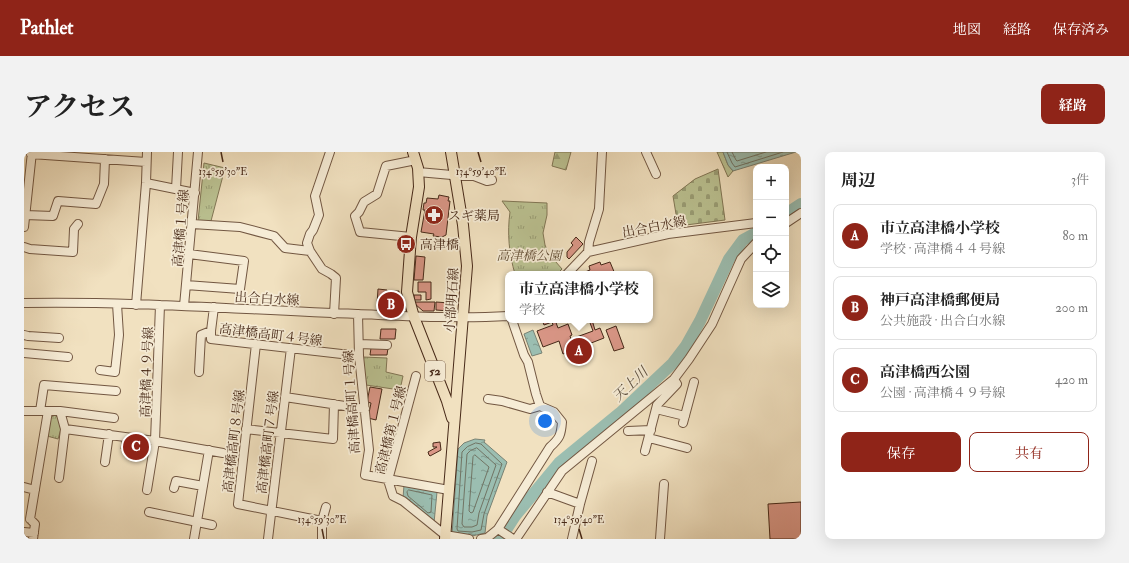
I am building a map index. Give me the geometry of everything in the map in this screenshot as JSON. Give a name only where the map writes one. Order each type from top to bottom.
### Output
[{"type":"main road","name":"小部明石線","points":[[445,537],[468,266],[451,152]]},
{"type":"main road","name":"小部明石線","points":[[414,156],[418,172],[419,186],[411,237],[407,292],[414,316],[447,401],[454,426]]},
{"type":"street","points":[[136,305],[146,183],[147,152]]},
{"type":"street","points":[[176,189],[178,152]]},
{"type":"street","name":"高津橋１号線","points":[[184,306],[198,152]]},
{"type":"street","points":[[330,152],[315,196],[319,215],[307,243],[310,251],[322,270],[336,278],[334,314]]},
{"type":"street","points":[[570,271],[588,252],[589,242],[599,209],[602,152]]},
{"type":"street","points":[[646,152],[656,174]]},
{"type":"street","points":[[24,226],[25,196],[31,153],[146,162]]},
{"type":"street","points":[[411,237],[360,232],[354,216],[359,212],[364,202],[377,194],[386,166],[414,156]]},
{"type":"street","points":[[25,215],[53,216],[58,201],[96,204],[104,184],[106,159]]},
{"type":"street","points":[[418,172],[474,176],[487,181],[492,180]]},
{"type":"street","points":[[146,183],[195,193]]},
{"type":"street","points":[[789,220],[801,213]]},
{"type":"street","points":[[789,221],[801,221]]},
{"type":"street","name":"出合白水線","points":[[588,252],[668,234],[753,223]]},
{"type":"street","points":[[24,247],[30,249],[73,252],[74,229],[78,224]]},
{"type":"street","points":[[192,224],[240,227],[274,236],[285,248],[310,251]]},
{"type":"street","points":[[498,529],[515,539],[562,471],[674,379],[712,324],[741,259],[753,247]]},
{"type":"street","points":[[186,285],[240,289],[244,261],[189,254]]},
{"type":"street","name":"出合白水線","points":[[24,303],[160,305],[334,314],[464,318],[505,316]]},
{"type":"street","points":[[100,370],[115,372],[119,335],[117,304]]},
{"type":"street","name":"高津橋４９号線","points":[[147,490],[155,441],[160,305]]},
{"type":"street","name":"高津橋高町４号線","points":[[214,307],[211,339],[359,356]]},
{"type":"street","name":"高津橋高町１号線","points":[[358,314],[359,356],[369,450],[365,475],[449,490]]},
{"type":"street","points":[[513,323],[524,355],[528,362],[540,406]]},
{"type":"street","points":[[198,372],[201,335],[211,331]]},
{"type":"street","points":[[24,335],[59,338]]},
{"type":"street","name":"高津橋高町８号線","points":[[256,344],[238,504],[322,521]]},
{"type":"street","points":[[359,344],[387,345]]},
{"type":"street","name":"高津橋高町７号線","points":[[268,539],[270,511],[291,348]]},
{"type":"street","points":[[24,353],[68,357]]},
{"type":"street","name":"高津橋第１号線","points":[[416,376],[388,480],[393,496],[403,501],[445,537]]},
{"type":"street","points":[[645,451],[657,405],[677,384],[674,379]]},
{"type":"street","points":[[656,409],[684,420],[694,382]]},
{"type":"street","points":[[24,532],[33,536],[35,524],[27,519],[35,490],[44,411],[44,385],[116,391]]},
{"type":"street","points":[[285,397],[365,409]]},
{"type":"street","points":[[481,539],[487,538],[498,529],[550,447],[558,440],[561,434],[562,422],[554,412],[540,406],[530,409],[502,400],[488,399]]},
{"type":"street","points":[[246,429],[333,439],[334,404]]},
{"type":"street","points":[[24,411],[60,411],[114,418]]},
{"type":"street","points":[[58,478],[65,429],[60,411]]},
{"type":"street","points":[[65,429],[109,434],[223,453]]},
{"type":"street","points":[[628,431],[650,434],[687,448]]},
{"type":"street","points":[[105,462],[109,434]]},
{"type":"street","points":[[194,539],[209,450]]},
{"type":"street","points":[[572,539],[592,461]]},
{"type":"street","points":[[174,488],[176,481],[203,486]]},
{"type":"street","points":[[660,539],[664,484]]},
{"type":"street","points":[[24,488],[35,490]]},
{"type":"street","points":[[547,492],[580,504]]},
{"type":"street","points":[[322,539],[322,521],[326,507]]},
{"type":"street","points":[[148,512],[212,525]]},
{"type":"street","points":[[445,537],[469,539]]},
{"type":"green space","points":[[555,152],[571,152],[566,170],[552,166]]},
{"type":"green space","points":[[717,152],[723,152],[728,165],[733,171],[728,177]]},
{"type":"green space","points":[[204,163],[225,168],[211,221],[198,221]]},
{"type":"green space","points":[[718,169],[725,220],[678,226],[673,196],[695,179]]},
{"type":"green space","name":"高津橋公園","points":[[502,201],[547,203],[547,215],[543,233],[545,245],[549,254],[562,269],[560,271],[514,271],[509,243],[510,212]]},
{"type":"green space","points":[[363,357],[387,358],[386,372],[403,376],[400,390],[366,385]]},
{"type":"green space","points":[[55,415],[58,418],[61,429],[58,439],[47,436],[49,418]]},
{"type":"green space","points":[[122,440],[143,442],[151,445],[149,454],[121,449]]},
{"type":"water","points":[[723,152],[796,152],[733,171],[728,165]]},
{"type":"water","points":[[533,330],[542,353],[532,356],[524,334]]},
{"type":"water","points":[[475,439],[485,440],[484,442],[507,462],[487,516],[485,533],[472,536],[452,535],[458,449],[464,443]]},
{"type":"water","points":[[404,485],[437,492],[434,523],[403,498]]},
{"type":"building","points":[[439,195],[449,197],[448,201],[450,201],[446,235],[442,237],[421,232],[425,210],[423,210],[424,203],[426,203],[427,198],[438,199]]},
{"type":"building","points":[[576,237],[583,244],[569,259],[567,257],[567,252],[573,245],[571,243]]},
{"type":"building","points":[[416,256],[425,257],[423,280],[414,280]]},
{"type":"building","points":[[600,262],[601,265],[610,262],[614,271],[588,271],[590,270],[589,266]]},
{"type":"building","points":[[418,282],[431,282],[431,299],[426,300],[426,292],[418,292]]},
{"type":"building","points":[[378,289],[387,290],[386,305],[377,304]]},
{"type":"building","points":[[390,291],[399,291],[398,300],[389,300]]},
{"type":"building","points":[[414,295],[421,295],[421,300],[414,300]]},
{"type":"building","points":[[389,301],[399,301],[399,311],[388,311]]},
{"type":"building","points":[[414,302],[435,302],[434,311],[423,311]]},
{"type":"building","points":[[436,302],[450,303],[450,311],[436,310]]},
{"type":"building","points":[[552,323],[556,323],[558,328],[568,324],[572,335],[570,336],[571,339],[593,331],[590,323],[593,323],[595,330],[600,328],[604,338],[563,354],[559,341],[543,347],[537,331],[553,325]]},
{"type":"building","points":[[616,326],[624,348],[614,351],[606,330]]},
{"type":"building","points":[[381,329],[396,329],[395,339],[380,339]]},
{"type":"building","points":[[371,348],[388,348],[387,355],[370,355]]},
{"type":"building","points":[[370,387],[382,389],[376,420],[368,418],[371,403],[367,402]]},
{"type":"building","points":[[440,442],[441,450],[430,456],[428,452],[437,447],[433,447],[433,443]]},
{"type":"building","points":[[801,502],[801,539],[770,539],[768,504]]},
{"type":"waterway","name":"天上川","points":[[789,212],[801,204]]},
{"type":"waterway","name":"天上川","points":[[500,539],[515,516],[559,463],[620,413],[673,363],[686,346],[700,321],[729,259],[743,240],[753,235]]},
{"type":"place","name":"スギ薬局","points":[[434,215]]},
{"type":"place","name":"高津橋","points":[[406,244]]},
{"type":"place","name":"神戸高津橋郵便局","points":[[391,305]]},
{"type":"place","name":"市立高津橋小学校","points":[[579,351]]},
{"type":"place","name":"高津橋西公園","points":[[136,447]]}]
